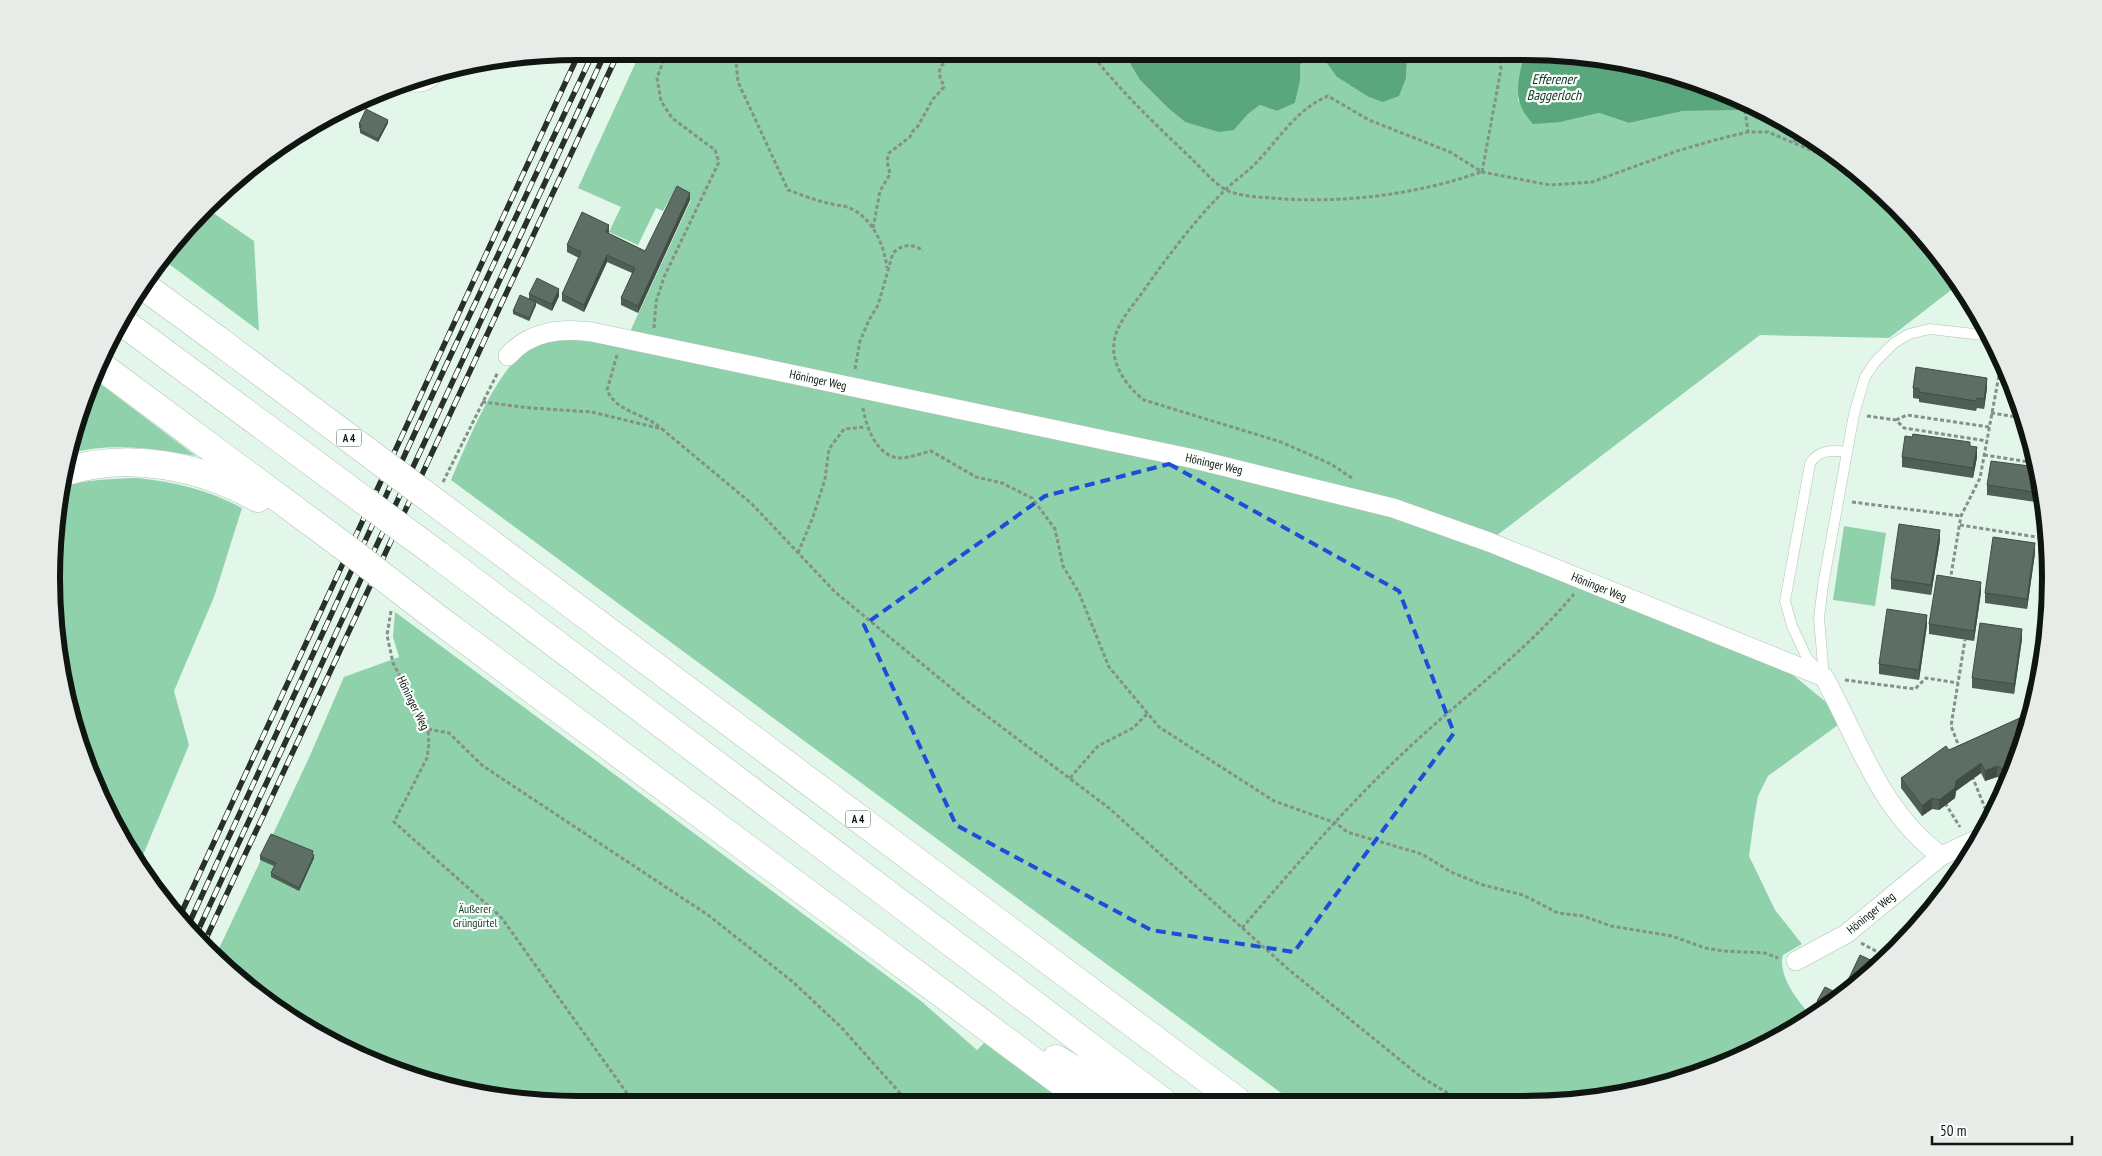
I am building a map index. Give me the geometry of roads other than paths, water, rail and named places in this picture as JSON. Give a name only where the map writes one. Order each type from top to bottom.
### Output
[{"type":"highway","name":"A 4","points":[[148,289],[1230,1096]]},
{"type":"highway","points":[[126,325],[438,555],[1155,1096]]},
{"type":"highway","points":[[104,369],[1080,1096]]},
{"type":"highway","points":[[72,469],[84,465],[146,462],[207,474],[252,494],[342,545]]},
{"type":"highway","points":[[934,988],[1119,1096]]},
{"type":"street","name":"Höninger Weg","points":[[508,356],[516,347],[529,338],[557,330],[573,330],[621,338],[1194,459],[1393,508],[1489,542],[1824,677]]},
{"type":"street","points":[[1824,677],[1846,716],[1877,784],[1891,806],[1925,844],[1941,856]]},
{"type":"street","name":"Höninger Weg","points":[[1796,961],[1846,934],[1941,856],[1969,843]]},
{"type":"lane","points":[[412,87],[434,84],[437,80]]},
{"type":"lane","points":[[1824,677],[1820,618],[1823,585],[1846,452],[1854,414],[1865,377],[1875,362],[1894,343],[1910,334],[1930,328],[1981,335]]},
{"type":"lane","points":[[1824,677],[1807,658],[1785,608],[1785,601],[1810,464],[1813,457],[1819,453],[1846,452]]},
{"type":"water","points":[[1128,60],[1303,60],[1300,65],[1300,79],[1295,103],[1277,111],[1260,105],[1248,114],[1234,130],[1219,132],[1185,122],[1140,80]]},
{"type":"water","points":[[1332,60],[1407,60],[1406,78],[1399,96],[1383,102],[1369,97],[1337,77],[1327,63]]},
{"type":"water","name":"Efferener Baggerloch","points":[[1523,60],[1592,64],[1625,70],[1691,87],[1747,110],[1683,111],[1629,123],[1599,113],[1561,122],[1533,124],[1521,106],[1518,90]]},
{"type":"railway","points":[[182,911],[576,60]]},
{"type":"railway","points":[[190,921],[448,361],[590,60]]},
{"type":"railway","points":[[198,930],[602,60]]},
{"type":"railway","points":[[206,938],[615,60]]},
{"type":"park label","name":"Äußerer Grüngürtel","points":[[475,916]]}]
